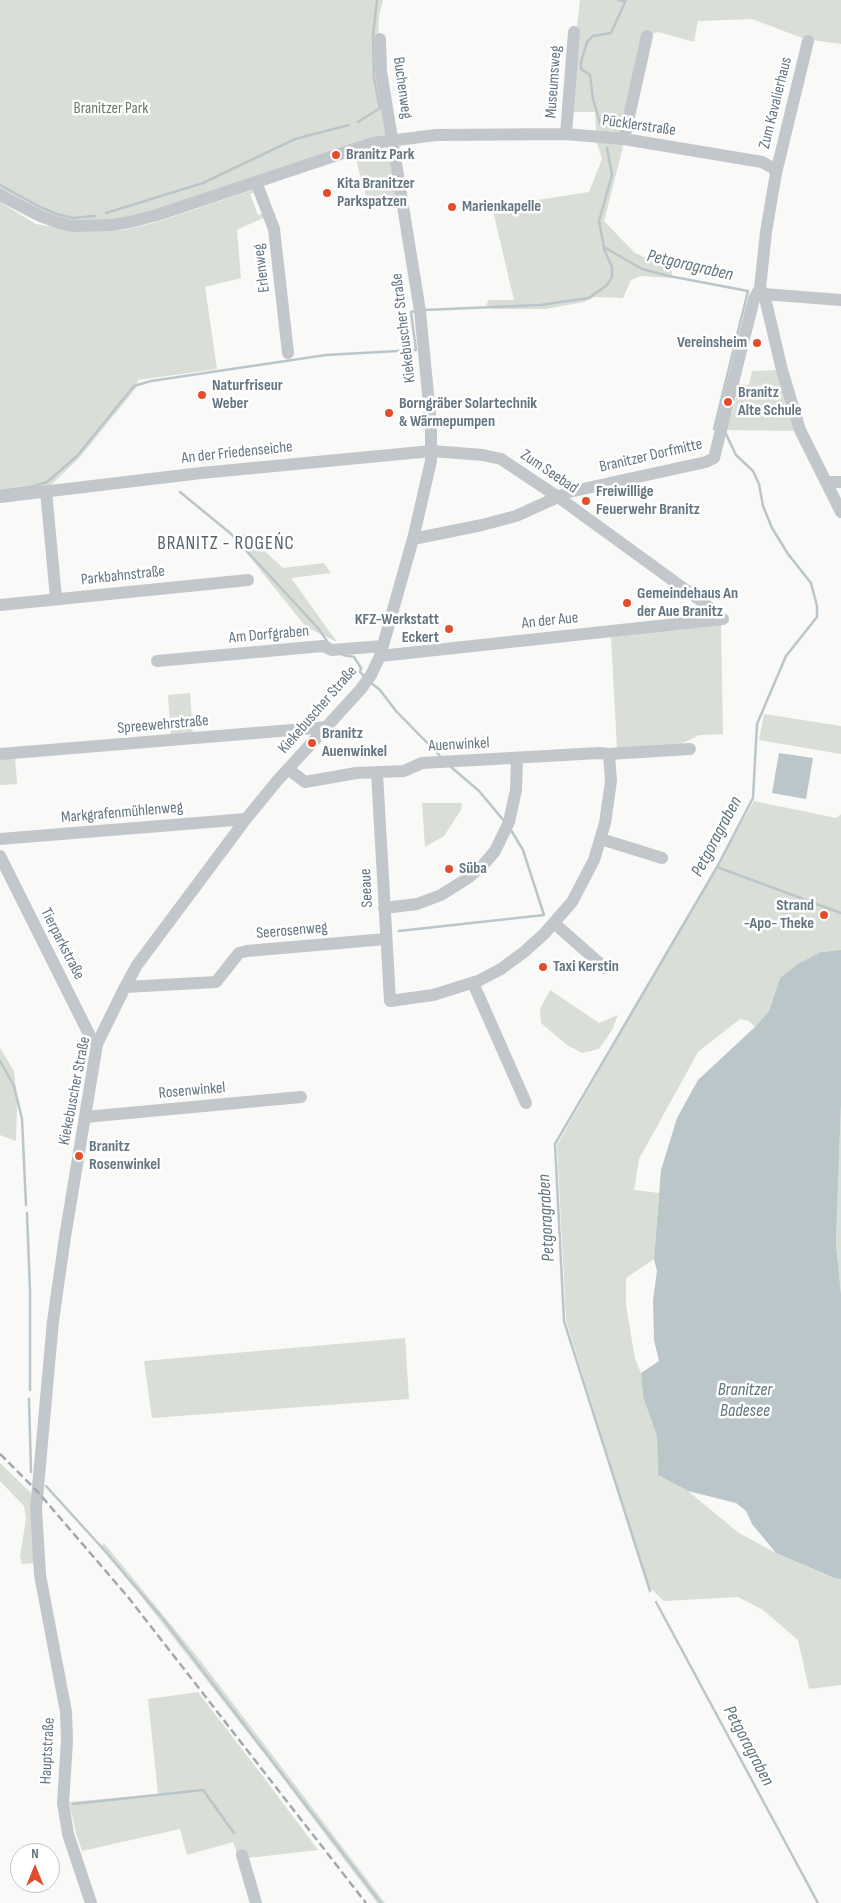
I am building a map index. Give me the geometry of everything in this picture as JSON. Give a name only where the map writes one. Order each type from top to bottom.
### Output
[{"type":"street","name":"Museumsweg","points":[[566,134],[574,32]]},
{"type":"street","points":[[624,139],[647,36]]},
{"type":"street","name":"Buchenweg","points":[[380,39],[381,71],[393,141]]},
{"type":"street","name":"Zum Kavalierhaus","points":[[776,173],[808,41]]},
{"type":"street","name":"Pücklerstraße","points":[[393,141],[436,135],[566,134],[624,139],[762,162],[773,168],[776,173]]},
{"type":"street","points":[[0,195],[40,216],[72,226],[121,223],[143,219],[373,143],[393,141]]},
{"type":"street","name":"Kiekebuscher Straße","points":[[44,1599],[39,1563],[37,1491],[42,1455],[46,1392],[53,1320],[65,1237],[97,1044],[137,965],[246,819],[288,769],[361,689],[371,675],[381,651],[413,539],[432,451],[420,311],[393,141]]},
{"type":"street","name":"Branitzer Dorfmitte","points":[[413,539],[516,516],[569,492],[706,462],[714,458],[754,299],[762,291],[761,273],[776,173]]},
{"type":"street","name":"Erlenweg","points":[[256,182],[274,229],[288,353]]},
{"type":"street","points":[[841,300],[762,291],[782,370],[800,430],[841,512]]},
{"type":"street","points":[[748,321],[771,322]]},
{"type":"street","name":"An der Friedenseiche","points":[[0,497],[201,473],[432,451]]},
{"type":"street","name":"Zum Seebad","points":[[432,451],[483,455],[501,460],[558,497],[708,606]]},
{"type":"street","points":[[827,482],[841,482]]},
{"type":"street","points":[[46,491],[56,598]]},
{"type":"street","name":"Parkbahnstraße","points":[[0,605],[248,580]]},
{"type":"street","name":"An der Aue","points":[[381,651],[723,619]]},
{"type":"street","name":"Am Dorfgraben","points":[[157,661],[323,646],[332,650],[381,651]]},
{"type":"street","name":"Spreewehrstraße","points":[[0,754],[328,727]]},
{"type":"street","name":"Auenwinkel","points":[[288,769],[305,782],[356,773],[404,771],[422,763],[690,749]]},
{"type":"street","points":[[526,1103],[473,983],[501,969],[529,947],[572,902],[584,881],[601,839],[611,781],[609,754]]},
{"type":"street","points":[[384,908],[417,904],[454,888],[484,864],[495,851],[507,825],[516,790],[517,758]]},
{"type":"street","name":"Seeaue","points":[[377,773],[390,1000],[433,995],[473,983]]},
{"type":"street","name":"Markgrafenmühlenweg","points":[[0,839],[246,819]]},
{"type":"street","points":[[601,839],[662,858]]},
{"type":"street","name":"Tierparkstraße","points":[[0,856],[91,1038],[97,1044]]},
{"type":"street","points":[[554,923],[605,968]]},
{"type":"street","name":"Seerosenweg","points":[[125,988],[216,982],[239,953],[247,951],[386,939]]},
{"type":"street","name":"Rosenwinkel","points":[[85,1117],[301,1097]]},
{"type":"street","name":"Hauptstraße","points":[[44,1599],[66,1712],[67,1741],[62,1803],[68,1834],[91,1903]]},
{"type":"street","points":[[242,1855],[256,1903]]},
{"type":"green space","name":"Branitzer Park","points":[[0,0],[383,0],[379,16],[378,39],[390,135],[157,211],[102,222],[72,221],[56,218],[0,191]]},
{"type":"green space","points":[[580,0],[841,0],[841,44],[805,39],[752,19],[698,21],[694,42],[658,32],[646,36],[622,135],[596,131],[595,112],[571,112],[574,52]]},
{"type":"green space","points":[[596,140],[624,143],[604,221],[635,253],[672,269],[672,278],[640,276],[631,280],[623,298],[595,297],[584,302],[546,309],[494,309],[486,305],[489,300],[514,300],[492,207],[589,192],[602,159]]},
{"type":"green space","points":[[380,148],[388,154],[396,197],[367,201],[355,156]]},
{"type":"green space","points":[[255,189],[256,192],[250,194],[258,215],[263,213],[265,217],[237,230],[241,278],[205,287],[217,369],[138,380],[136,388],[80,457],[48,488],[0,493],[0,202],[36,224],[70,230],[106,231],[124,230],[157,222]]},
{"type":"green space","points":[[779,370],[798,431],[724,430],[733,411],[737,383],[749,385],[752,371]]},
{"type":"green space","points":[[246,534],[283,568],[324,563],[331,573],[291,578],[337,642],[306,627],[233,536]]},
{"type":"green space","points":[[721,624],[723,734],[700,735],[676,746],[617,749],[611,636]]},
{"type":"green space","points":[[190,693],[193,735],[171,737],[168,695]]},
{"type":"green space","points":[[764,714],[841,726],[841,754],[759,740]]},
{"type":"green space","points":[[15,756],[17,784],[0,785],[0,757]]},
{"type":"green space","points":[[754,801],[836,818],[841,814],[841,950],[821,952],[780,978],[769,1011],[755,1027],[749,1021],[740,1019],[698,1052],[639,1159],[634,1190],[659,1193],[654,1259],[626,1278],[626,1305],[635,1359],[641,1373],[643,1397],[657,1436],[658,1475],[688,1491],[739,1533],[776,1553],[833,1578],[841,1579],[841,1685],[809,1689],[798,1640],[763,1610],[738,1597],[664,1601],[649,1587],[566,1321],[557,1145]]},
{"type":"green space","points":[[422,803],[462,803],[461,810],[444,836],[425,847]]},
{"type":"green space","points":[[550,990],[599,1023],[618,1015],[612,1030],[599,1049],[582,1053],[567,1045],[541,1023],[540,1009]]},
{"type":"green space","points":[[0,1048],[14,1071],[17,1103],[16,1141],[0,1135]]},
{"type":"green space","points":[[841,1104],[841,1294],[836,1243]]},
{"type":"green space","points":[[405,1338],[409,1399],[152,1418],[144,1361]]},
{"type":"green space","points":[[0,1463],[31,1493],[35,1563],[22,1564],[20,1556],[26,1519],[24,1506],[0,1481]]},
{"type":"green space","points":[[104,1543],[200,1660],[385,1903],[377,1903],[269,1760],[137,1591],[100,1547]]},
{"type":"green space","points":[[198,1692],[318,1850],[239,1859],[233,1842],[187,1855],[180,1829],[82,1851],[69,1802],[158,1794],[148,1699]]},
{"type":"water","points":[[779,753],[813,758],[806,799],[772,793]]},
{"type":"water","name":"Branitzer Badesee","points":[[841,950],[841,1104],[836,1243],[841,1294],[841,1579],[834,1578],[776,1553],[752,1524],[746,1511],[736,1503],[688,1491],[658,1475],[657,1436],[643,1397],[641,1373],[659,1361],[654,1340],[653,1300],[657,1271],[654,1259],[661,1170],[677,1118],[698,1080],[755,1027],[769,1011],[780,978],[798,964],[821,952]]},
{"type":"waterway","points":[[358,122],[380,108],[374,79],[373,36],[377,0]]},
{"type":"waterway","points":[[618,0],[624,1]]},
{"type":"waterway","name":"Petgoragraben","points":[[601,126],[593,99],[590,75],[581,69],[581,62],[587,42],[593,36],[611,33],[626,0]]},
{"type":"waterway","points":[[106,213],[203,183],[295,139],[349,125]]},
{"type":"waterway","name":"Petgoragraben","points":[[607,148],[612,175],[599,221],[604,247],[642,269],[748,291],[714,429],[717,430]]},
{"type":"waterway","points":[[0,185],[57,214],[73,218],[95,216]]},
{"type":"waterway","points":[[424,310],[540,305],[589,298],[607,285],[612,277],[612,267],[604,249]]},
{"type":"waterway","points":[[0,491],[31,487],[47,482],[77,456],[134,386],[151,381],[326,355],[416,350],[411,312],[416,311]]},
{"type":"waterway","name":"Petgoragraben","points":[[650,1591],[564,1321],[555,1144],[717,867],[753,798],[757,724],[786,656],[817,617],[817,606],[811,583],[788,554],[772,528],[763,506],[759,484],[753,471],[736,455],[725,432]]},
{"type":"waterway","points":[[180,492],[230,533],[318,628],[329,644]]},
{"type":"waterway","points":[[343,655],[354,657],[361,668],[360,672],[364,676]]},
{"type":"waterway","points":[[370,682],[380,690],[396,711],[442,758]]},
{"type":"waterway","points":[[451,767],[479,791],[505,822]]},
{"type":"waterway","points":[[399,931],[544,915],[523,850],[511,830]]},
{"type":"waterway","points":[[717,867],[841,913]]},
{"type":"waterway","points":[[0,1061],[14,1086],[22,1119],[26,1205]]},
{"type":"waterway","points":[[27,1213],[30,1291],[30,1390]]},
{"type":"waterway","points":[[29,1399],[31,1472]]},
{"type":"waterway","points":[[46,1486],[163,1619],[381,1903]]},
{"type":"waterway","name":"Petgoragraben","points":[[656,1602],[818,1903]]},
{"type":"waterway","points":[[73,1804],[203,1790],[234,1833]]},
{"type":"railway","points":[[0,1454],[37,1491],[128,1597],[366,1903]]},
{"type":"place","name":"Branitz Park","points":[[336,155]]},
{"type":"place","name":"Kita Branitzer Parkspatzen","points":[[327,193]]},
{"type":"place","name":"Marienkapelle","points":[[452,207]]},
{"type":"place","name":"Vereinsheim","points":[[757,343]]},
{"type":"place","name":"Naturfriseur Weber","points":[[202,395]]},
{"type":"place","name":"Branitz Alte Schule","points":[[728,402]]},
{"type":"place","name":"Borngräber Solartechnik & Wärmepumpen","points":[[389,413]]},
{"type":"place","name":"Freiwillige Feuerwehr Branitz","points":[[586,501]]},
{"type":"place","name":"Gemeindehaus An der Aue Branitz","points":[[627,603]]},
{"type":"place","name":"KFZ-Werkstatt Eckert","points":[[449,629]]},
{"type":"place","name":"Branitz Auenwinkel","points":[[312,743]]},
{"type":"place","name":"Süba","points":[[449,869]]},
{"type":"place","name":"Strand -Apo- Theke","points":[[824,915]]},
{"type":"place","name":"Taxi Kerstin","points":[[543,967]]},
{"type":"place","name":"Branitz Rosenwinkel","points":[[79,1156]]},
{"type":"district","name":"BRANITZ - ROGEŃC","points":[[226,544]]}]
